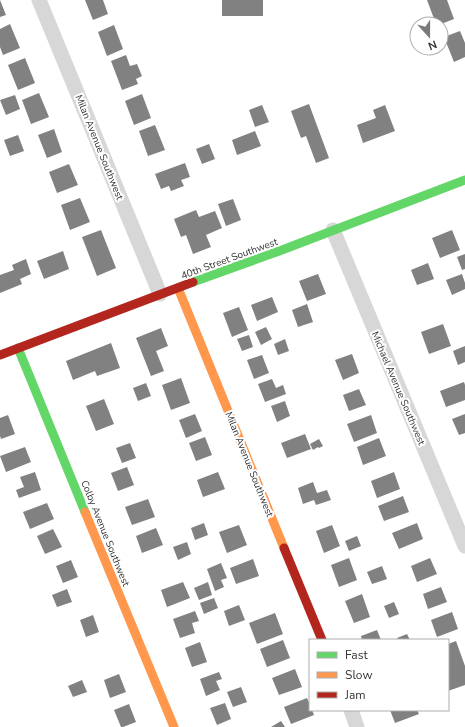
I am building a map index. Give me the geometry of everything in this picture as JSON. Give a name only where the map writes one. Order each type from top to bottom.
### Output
[{"type":"street","name":"Milan Avenue Southwest","points":[[39,0],[160,294]]},
{"type":"street","name":"40th Street Southwest","points":[[0,355],[465,180]]},
{"type":"street","name":"Michael Avenue Southwest","points":[[333,230],[465,546]]},
{"type":"street","name":"Milan Avenue Southwest","points":[[178,288],[322,639]]},
{"type":"street","name":"Colby Avenue Southwest","points":[[18,348],[174,727]]},
{"type":"street","points":[[350,711],[358,727]]},
{"type":"building","points":[[0,0],[6,15],[0,17]]},
{"type":"building","points":[[85,0],[103,0],[108,14],[93,20]]},
{"type":"building","points":[[222,0],[263,0],[263,16],[222,16]]},
{"type":"building","points":[[427,0],[447,0],[454,19],[449,21],[449,16],[433,16]]},
{"type":"building","points":[[10,24],[20,48],[3,55],[0,47],[0,29]]},
{"type":"building","points":[[114,25],[123,49],[107,56],[98,32]]},
{"type":"building","points":[[460,31],[465,43],[465,57],[454,62],[449,50],[449,35]]},
{"type":"building","points":[[126,55],[130,66],[137,64],[142,76],[136,79],[138,84],[122,90],[111,61]]},
{"type":"building","points":[[25,58],[35,83],[18,90],[8,65]]},
{"type":"building","points":[[39,93],[49,117],[31,124],[22,100]]},
{"type":"building","points":[[142,94],[151,118],[134,125],[125,101]]},
{"type":"building","points":[[15,95],[20,109],[6,115],[0,100]]},
{"type":"building","points":[[309,104],[329,158],[316,163],[306,136],[301,138],[291,111]]},
{"type":"building","points":[[262,105],[269,122],[255,127],[249,110]]},
{"type":"building","points":[[385,105],[395,131],[363,143],[357,125],[376,118],[373,110]]},
{"type":"building","points":[[155,125],[165,150],[148,156],[139,131]]},
{"type":"building","points":[[54,129],[62,152],[47,158],[38,135]]},
{"type":"building","points":[[255,131],[261,146],[237,155],[232,140]]},
{"type":"building","points":[[18,135],[24,151],[10,156],[4,140]]},
{"type":"building","points":[[209,144],[215,159],[202,164],[196,149]]},
{"type":"building","points":[[185,163],[190,177],[181,180],[184,186],[171,191],[169,186],[161,189],[155,174]]},
{"type":"building","points":[[69,164],[78,185],[57,193],[49,172]]},
{"type":"building","points":[[80,198],[90,222],[70,230],[61,205]]},
{"type":"building","points":[[233,199],[241,220],[226,226],[218,204]]},
{"type":"building","points":[[196,210],[199,217],[215,211],[222,228],[206,235],[211,247],[193,254],[186,235],[181,237],[174,219]]},
{"type":"building","points":[[101,230],[116,268],[97,276],[82,237]]},
{"type":"building","points":[[452,230],[460,250],[440,258],[432,238]]},
{"type":"building","points":[[63,251],[69,269],[44,279],[37,261]]},
{"type":"building","points":[[465,254],[465,269],[462,270],[457,257]]},
{"type":"building","points":[[26,259],[31,274],[20,279],[22,284],[0,293],[0,275],[14,270],[12,265]]},
{"type":"building","points":[[428,263],[434,279],[417,285],[411,270]]},
{"type":"building","points":[[318,274],[326,294],[307,301],[299,281]]},
{"type":"building","points":[[462,274],[465,289],[452,295],[446,280]]},
{"type":"building","points":[[272,297],[278,312],[257,321],[251,305]]},
{"type":"building","points":[[307,304],[313,322],[298,327],[292,310]]},
{"type":"building","points":[[239,307],[248,330],[232,337],[223,313]]},
{"type":"building","points":[[443,324],[451,346],[429,354],[421,332]]},
{"type":"building","points":[[266,327],[272,339],[261,345],[255,332]]},
{"type":"building","points":[[161,328],[168,346],[156,351],[164,371],[151,376],[136,338]]},
{"type":"building","points":[[249,335],[253,347],[242,351],[237,339]]},
{"type":"building","points":[[285,339],[289,351],[278,355],[274,344]]},
{"type":"building","points":[[111,343],[120,368],[97,376],[95,371],[73,380],[66,361]]},
{"type":"building","points":[[465,346],[465,362],[458,365],[453,351]]},
{"type":"building","points":[[352,354],[359,373],[343,380],[335,360]]},
{"type":"building","points":[[262,355],[269,373],[254,379],[247,360]]},
{"type":"building","points":[[181,378],[190,403],[171,410],[162,385]]},
{"type":"building","points":[[272,379],[276,388],[283,385],[286,394],[265,402],[258,384]]},
{"type":"building","points":[[464,382],[465,400],[446,407],[440,391]]},
{"type":"building","points":[[146,383],[151,396],[138,401],[133,388]]},
{"type":"building","points":[[359,389],[366,405],[349,411],[343,395]]},
{"type":"building","points":[[104,399],[114,424],[96,431],[86,406]]},
{"type":"building","points":[[285,401],[290,416],[277,422],[271,406]]},
{"type":"building","points":[[195,414],[202,431],[186,438],[179,420]]},
{"type":"building","points":[[465,414],[465,433],[459,435],[452,419]]},
{"type":"building","points":[[8,415],[15,434],[1,439],[0,418]]},
{"type":"building","points":[[371,415],[377,433],[354,442],[347,424]]},
{"type":"building","points":[[305,434],[311,449],[287,458],[281,443]]},
{"type":"building","points":[[205,437],[212,455],[196,461],[189,443]]},
{"type":"building","points":[[379,438],[386,456],[363,465],[357,447]]},
{"type":"building","points":[[319,439],[323,446],[313,450],[310,444]]},
{"type":"building","points":[[130,443],[136,458],[122,463],[116,448]]},
{"type":"building","points":[[25,447],[31,462],[6,472],[0,456]]},
{"type":"building","points":[[127,467],[134,485],[118,491],[111,473]]},
{"type":"building","points":[[35,472],[41,490],[19,498],[16,490],[24,487],[20,477]]},
{"type":"building","points":[[218,472],[225,489],[203,497],[197,480]]},
{"type":"building","points":[[394,472],[400,489],[377,498],[371,481]]},
{"type":"building","points":[[313,482],[317,493],[327,490],[331,500],[316,505],[314,500],[303,504],[298,488]]},
{"type":"building","points":[[403,496],[409,512],[384,521],[378,506]]},
{"type":"building","points":[[148,499],[155,517],[132,525],[125,507]]},
{"type":"building","points":[[47,503],[54,519],[30,529],[23,512]]},
{"type":"building","points":[[204,523],[208,535],[195,540],[191,528]]},
{"type":"building","points":[[417,523],[423,539],[399,549],[392,533]]},
{"type":"building","points":[[239,525],[247,545],[227,553],[219,532]]},
{"type":"building","points":[[332,525],[340,546],[324,553],[316,531]]},
{"type":"building","points":[[156,528],[163,545],[142,553],[136,536]]},
{"type":"building","points":[[53,529],[62,547],[45,554],[37,536]]},
{"type":"building","points":[[357,536],[361,546],[349,551],[345,541]]},
{"type":"building","points":[[187,542],[191,554],[178,560],[173,547]]},
{"type":"building","points":[[349,558],[357,580],[339,587],[331,565]]},
{"type":"building","points":[[430,558],[437,574],[417,582],[411,566]]},
{"type":"building","points":[[253,559],[259,576],[236,584],[230,568]]},
{"type":"building","points":[[71,560],[78,577],[63,583],[56,566]]},
{"type":"building","points":[[221,563],[227,578],[221,580],[224,587],[215,591],[207,569]]},
{"type":"building","points":[[382,566],[387,579],[372,584],[367,572]]},
{"type":"building","points":[[183,582],[190,598],[167,607],[161,590]]},
{"type":"building","points":[[208,582],[212,595],[199,600],[194,588]]},
{"type":"building","points":[[441,587],[447,602],[428,609],[423,594]]},
{"type":"building","points":[[67,589],[72,602],[57,607],[52,595]]},
{"type":"building","points":[[362,594],[370,617],[354,623],[345,601]]},
{"type":"building","points":[[214,598],[218,608],[204,614],[200,603]]},
{"type":"building","points":[[394,602],[399,614],[389,618],[384,606]]},
{"type":"building","points":[[239,605],[245,620],[229,626],[224,611]]},
{"type":"building","points":[[195,611],[199,621],[192,623],[195,633],[180,638],[173,619]]},
{"type":"building","points":[[452,612],[458,629],[437,637],[431,620]]},
{"type":"building","points":[[275,613],[283,634],[257,644],[249,623]]},
{"type":"building","points":[[93,615],[99,632],[86,637],[80,620]]},
{"type":"building","points":[[377,630],[381,639],[362,639],[361,636]]},
{"type":"building","points":[[407,634],[410,639],[398,639]]},
{"type":"building","points":[[283,640],[290,658],[267,667],[260,649]]},
{"type":"building","points":[[456,641],[465,666],[465,685],[449,691],[449,644]]},
{"type":"building","points":[[200,642],[207,662],[192,667],[185,648]]},
{"type":"building","points":[[295,669],[302,687],[279,695],[272,678]]},
{"type":"building","points":[[219,672],[222,679],[216,681],[220,690],[206,696],[200,679]]},
{"type":"building","points":[[119,674],[126,692],[110,698],[104,680]]},
{"type":"building","points":[[82,680],[87,692],[73,697],[68,686]]},
{"type":"building","points":[[241,687],[247,702],[233,707],[227,692]]},
{"type":"building","points":[[307,698],[309,703],[309,711],[312,711],[314,715],[291,724],[284,707]]},
{"type":"building","points":[[225,703],[231,719],[217,725],[210,708]]},
{"type":"building","points":[[129,704],[136,722],[121,727],[114,710]]},
{"type":"building","points":[[390,711],[418,711],[419,714],[395,723]]},
{"type":"building","points":[[281,721],[285,727],[271,727]]},
{"type":"traffic: fast","points":[[193,282],[282,250],[465,180]]},
{"type":"traffic: fast","points":[[18,348],[85,512]]},
{"type":"traffic: slow","points":[[178,288],[284,548]]},
{"type":"traffic: slow","points":[[85,512],[174,727]]},
{"type":"traffic: jam","points":[[0,355],[193,282]]},
{"type":"traffic: jam","points":[[284,548],[322,639]]}]
